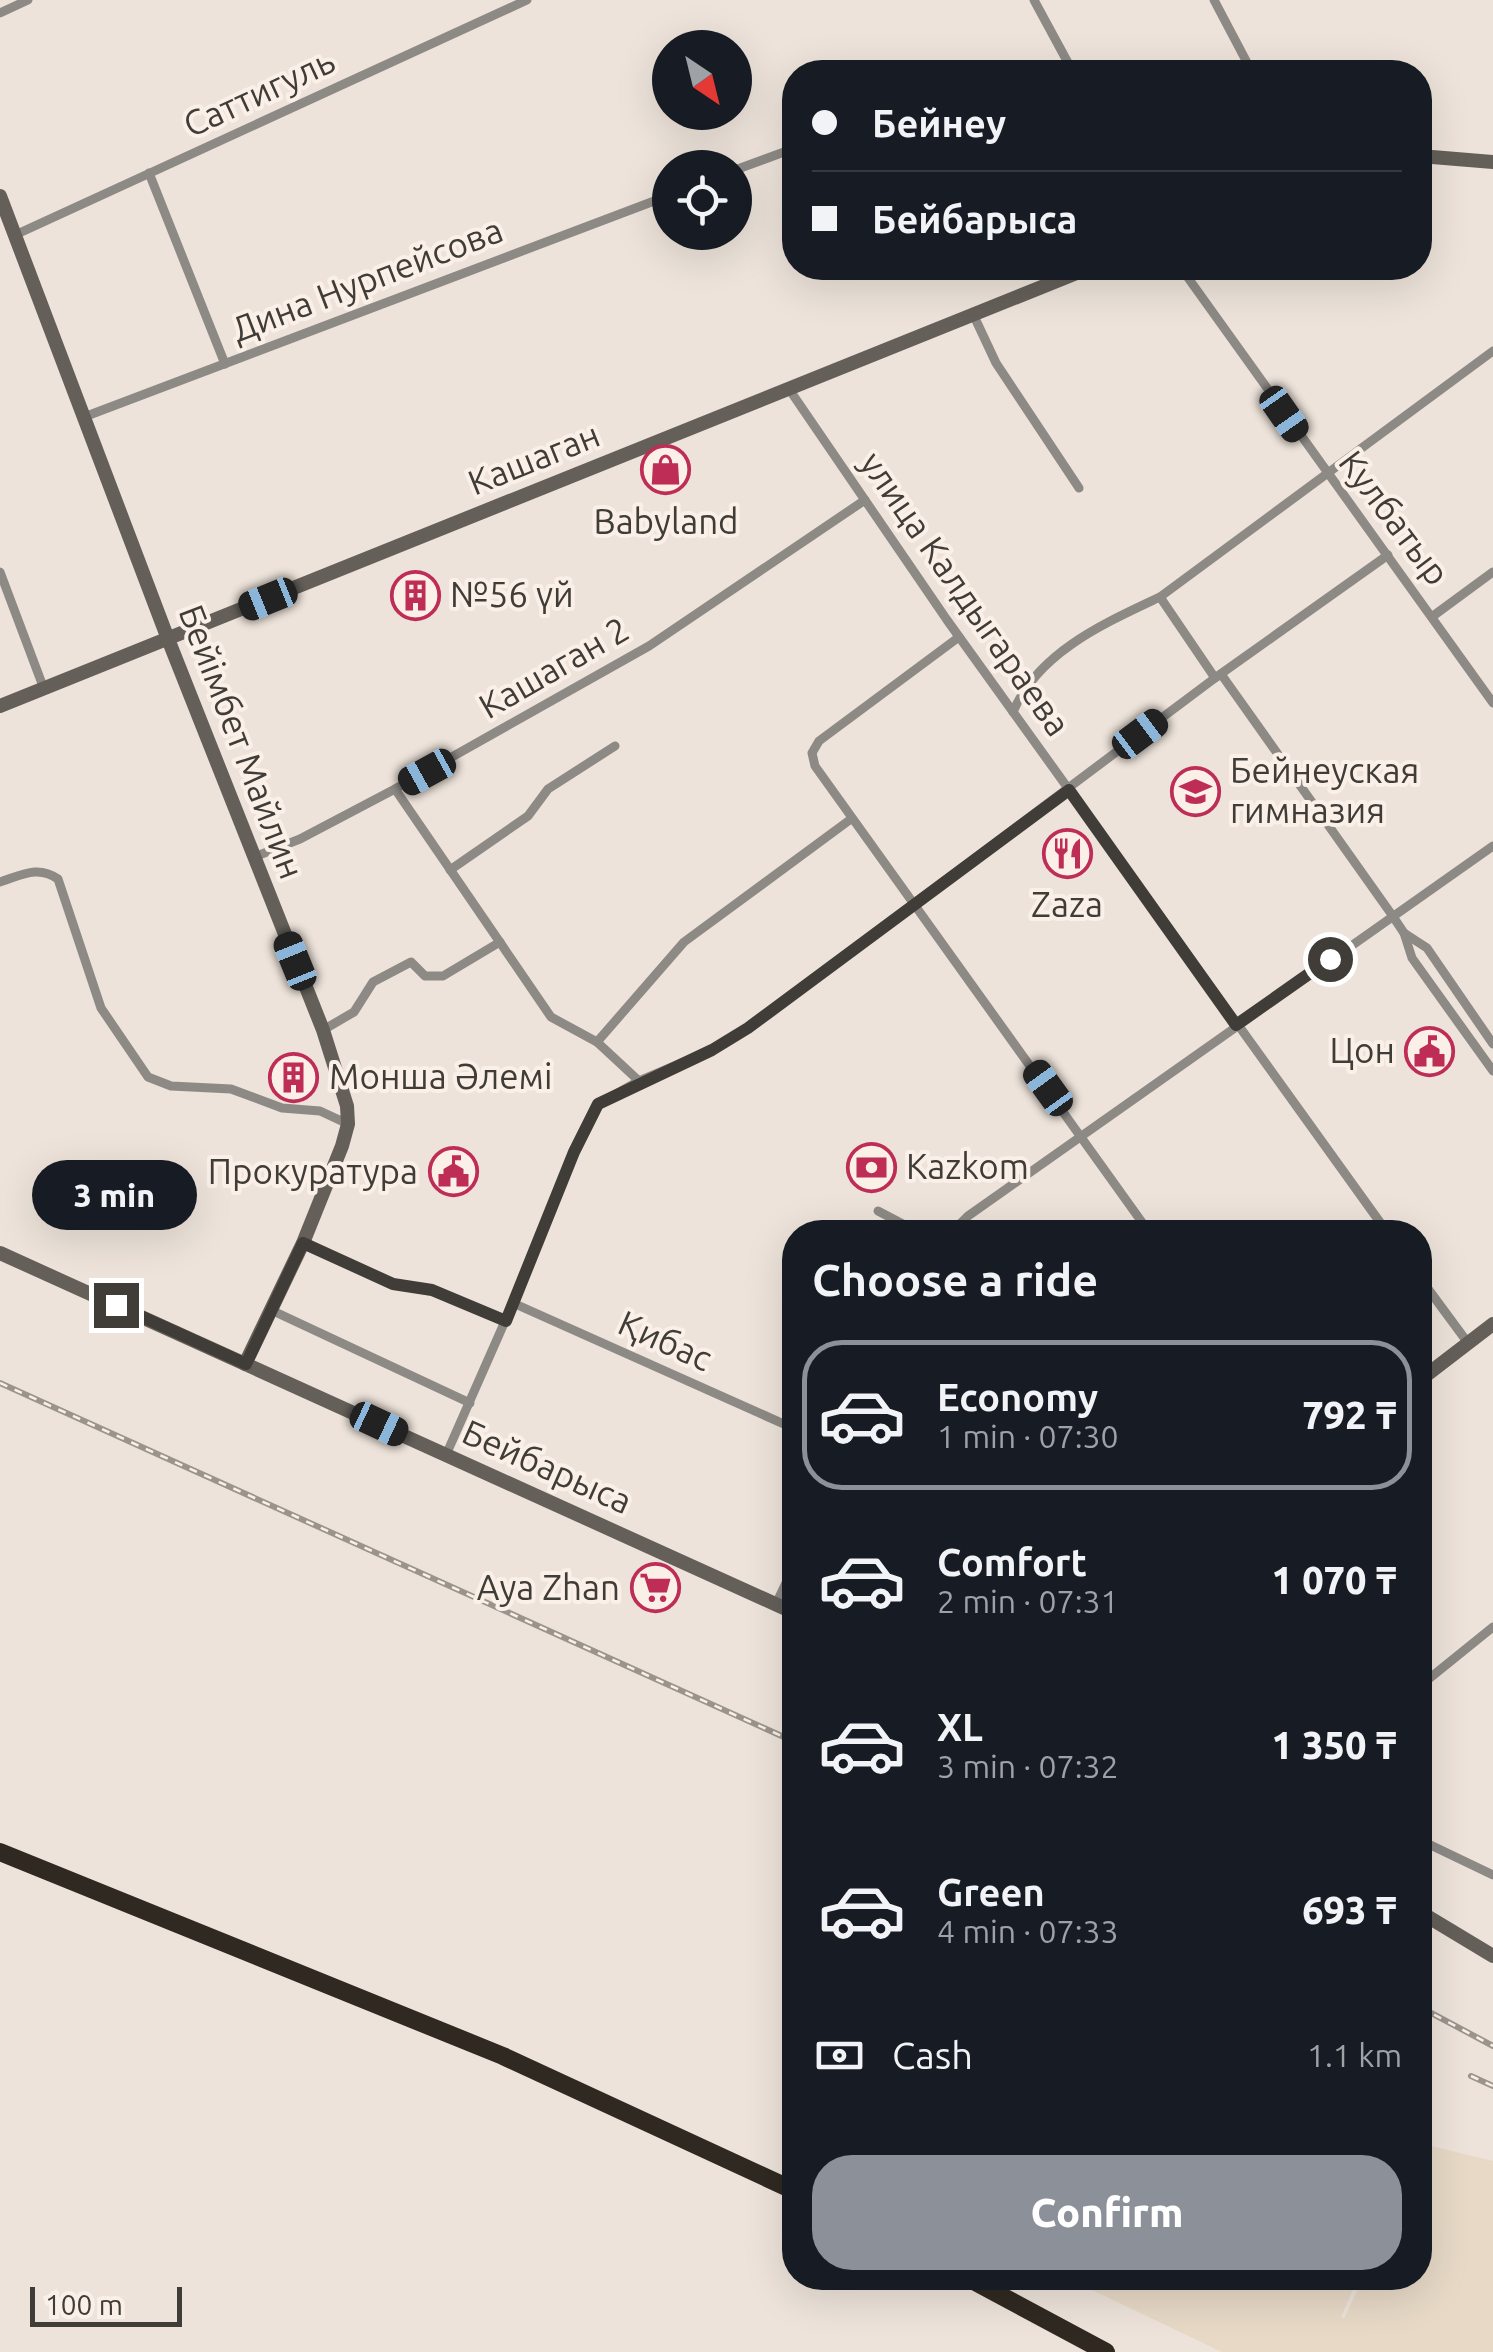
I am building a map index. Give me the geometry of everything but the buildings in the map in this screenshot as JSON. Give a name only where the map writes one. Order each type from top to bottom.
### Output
[{"type":"highway","points":[[0,1852],[504,2056],[782,2185]]},
{"type":"highway","points":[[990,2290],[1106,2352]]},
{"type":"street","points":[[0,13],[28,0]]},
{"type":"street","name":"Саттигуль","points":[[15,235],[527,0]]},
{"type":"street","points":[[1034,0],[1064,60]]},
{"type":"street","points":[[1214,0],[1246,60]]},
{"type":"street","points":[[752,164],[782,153]]},
{"type":"street","points":[[1432,157],[1493,162]]},
{"type":"street","points":[[149,173],[225,364]]},
{"type":"street","name":"Бейімбет Майлин","points":[[0,196],[322,1030],[348,1106],[348,1124]]},
{"type":"street","name":"Дина Нурпейсова","points":[[84,417],[652,202]]},
{"type":"street","name":"Кашаган","points":[[0,706],[1059,280]]},
{"type":"street","name":"Кулбатыр","points":[[1189,280],[1493,703]]},
{"type":"street","points":[[973,314],[996,363],[1079,488]]},
{"type":"street","points":[[1013,712],[1032,678],[1063,652],[1109,620],[1160,597],[1493,351]]},
{"type":"street","name":"улица Калдыгараева","points":[[789,388],[959,636],[1378,1220]]},
{"type":"street","name":"Кашаган 2","points":[[254,857],[395,789],[649,646],[865,500]]},
{"type":"street","points":[[446,1454],[598,1104],[748,1028],[1218,676],[1388,556]]},
{"type":"street","points":[[0,572],[44,689]]},
{"type":"street","points":[[1433,616],[1493,572]]},
{"type":"street","points":[[1160,597],[1392,915],[1404,933],[1412,958],[1493,1070]]},
{"type":"street","points":[[959,636],[819,741],[812,753],[814,766],[1141,1220]]},
{"type":"street","points":[[450,870],[528,816],[548,789],[615,746]]},
{"type":"street","points":[[395,789],[551,1017],[597,1042],[640,1082]]},
{"type":"street","points":[[597,1042],[684,942],[851,819]]},
{"type":"street","points":[[964,1220],[1493,846]]},
{"type":"street","points":[[0,882],[34,871],[58,879],[101,1008],[148,1076],[171,1086],[231,1090],[282,1108],[320,1111],[348,1124],[303,1243],[246,1364]]},
{"type":"street","points":[[1404,933],[1427,948],[1493,1045],[1481,1054]]},
{"type":"street","points":[[322,1030],[354,1012],[372,982],[412,962],[426,976],[443,976],[500,942]]},
{"type":"street","points":[[878,1211],[895,1220]]},
{"type":"street","points":[[303,1243],[393,1284],[432,1290],[506,1321]]},
{"type":"street","name":"Бейбарыса","points":[[0,1254],[782,1607]]},
{"type":"street","points":[[1432,1294],[1468,1343]]},
{"type":"street","name":"Қибас","points":[[514,1303],[782,1422]]},
{"type":"street","points":[[272,1310],[470,1403]]},
{"type":"street","points":[[1432,1371],[1493,1324]]},
{"type":"street","points":[[776,1604],[782,1591]]},
{"type":"street","points":[[1432,1677],[1490,1632]]},
{"type":"street","points":[[1432,1846],[1493,1876]]},
{"type":"street","points":[[1432,1919],[1493,1956]]},
{"type":"shaded area","points":[[1432,2146],[1493,2161],[1493,2352],[1222,2352],[1092,2290],[1353,2290],[1341,2317],[1344,2319],[1357,2290],[1432,2290]]},
{"type":"railway","points":[[0,1383],[782,1736]]},
{"type":"railway","points":[[1432,2013],[1493,2046]]},
{"type":"railway","points":[[1471,2076],[1493,2086]]},
{"type":"place","name":"Babyland","points":[[666,470]]},
{"type":"place","name":"№56 үй","points":[[415,595]]},
{"type":"place","name":"Бейнеуская гимназия","points":[[1195,791]]},
{"type":"place","name":"Zaza","points":[[1067,853]]},
{"type":"place","name":"Цон","points":[[1430,1051]]},
{"type":"place","name":"Монша Әлемі","points":[[294,1077]]},
{"type":"place","name":"Kazkom","points":[[871,1167]]},
{"type":"place","name":"Прокуратура","points":[[453,1172]]},
{"type":"place","name":"Aya Zhan","points":[[655,1588]]},
{"type":"route","points":[[116,1305],[246,1364],[303,1243],[393,1284],[432,1290],[506,1321],[574,1152],[598,1104],[712,1050],[748,1028],[1069,790],[1236,1025],[1330,959]]}]
